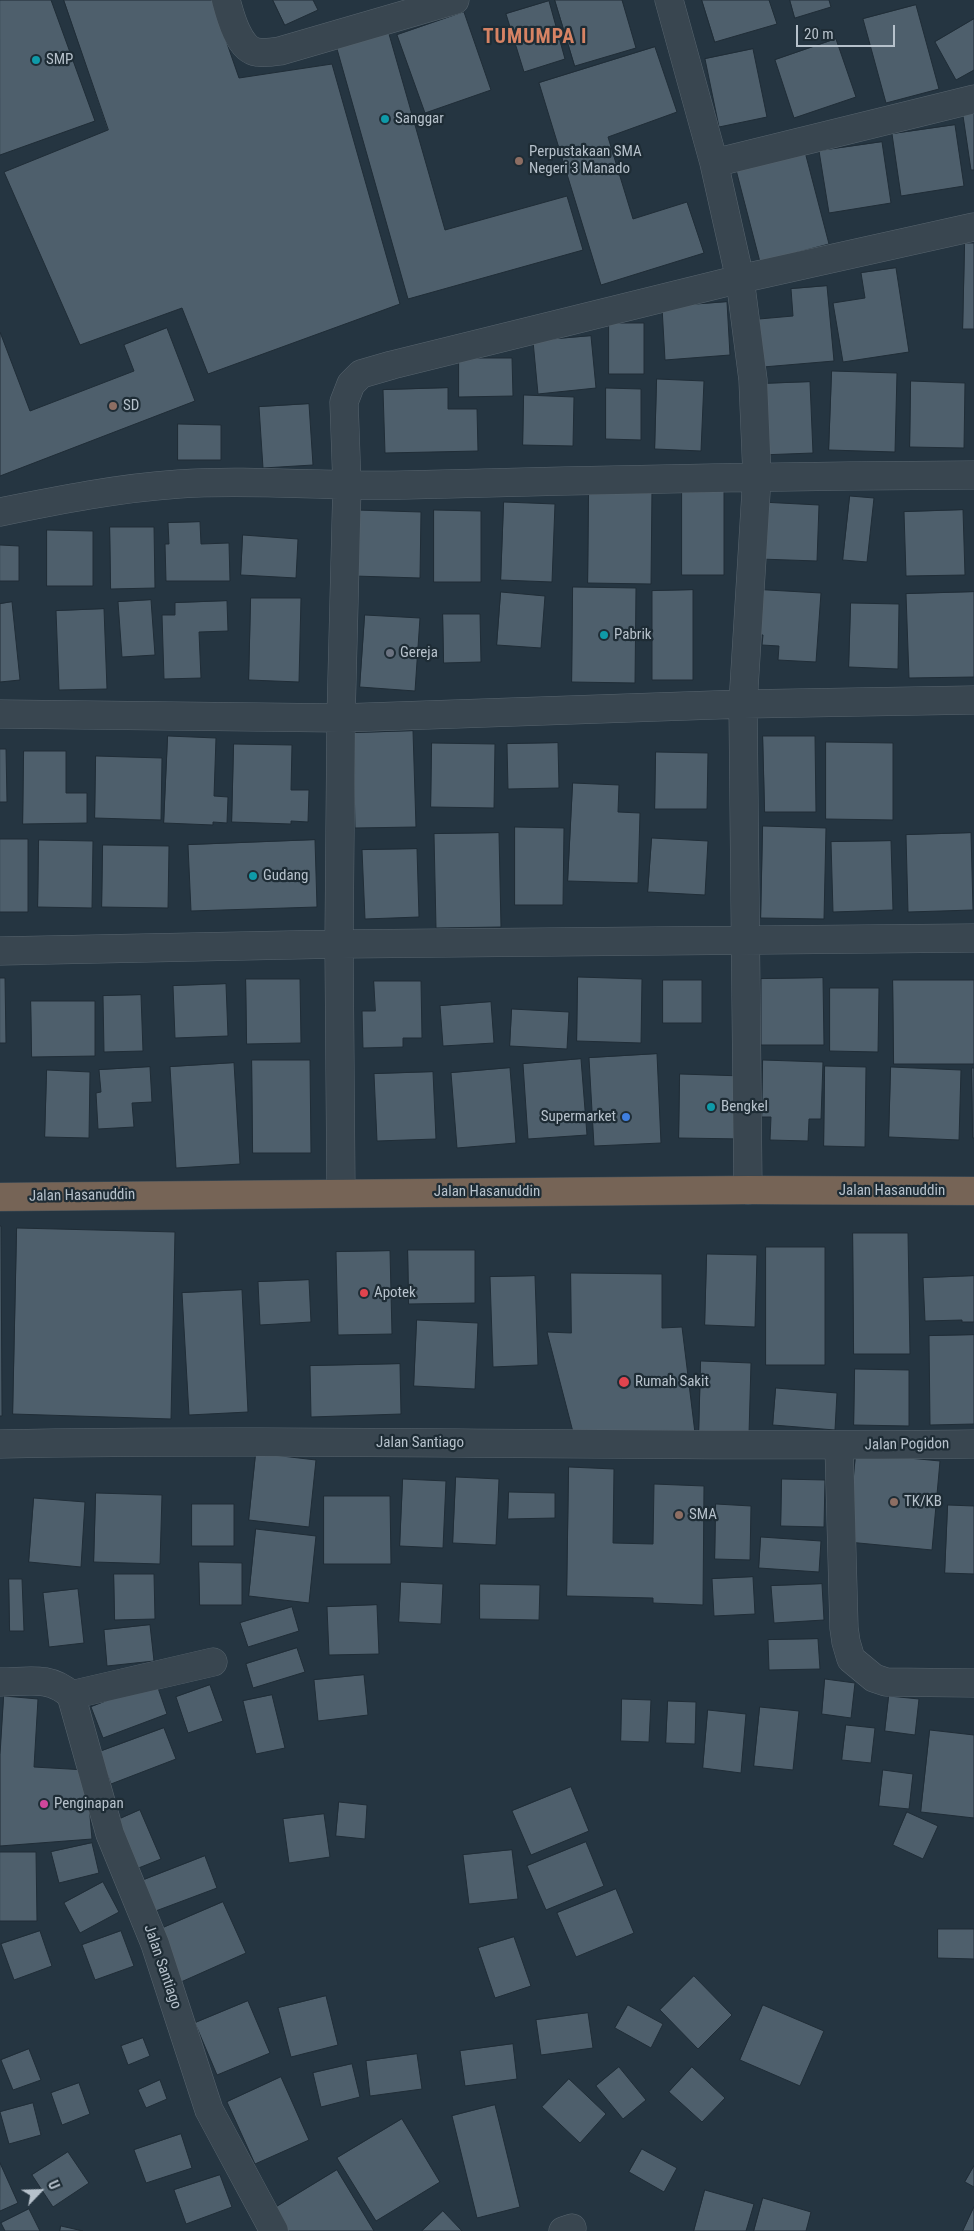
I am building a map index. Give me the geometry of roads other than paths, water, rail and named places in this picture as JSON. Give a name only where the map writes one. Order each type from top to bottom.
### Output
[{"type":"highway","name":"Jalan Hasanuddin","points":[[0,1197],[748,1190],[974,1191]]},
{"type":"street","points":[[226,0],[244,46],[255,52],[280,52],[455,0]]},
{"type":"street","points":[[670,0],[714,163],[740,279],[753,380],[757,476],[742,704],[748,1190]]},
{"type":"street","points":[[714,163],[974,99]]},
{"type":"street","points":[[341,1193],[339,944],[341,718],[347,486],[344,402],[351,384],[361,374],[740,279],[974,228]]},
{"type":"street","points":[[0,512],[119,490],[180,484],[240,483],[347,486],[757,476],[974,474]]},
{"type":"street","points":[[0,714],[341,718],[742,704],[974,700]]},
{"type":"street","points":[[0,951],[339,944],[974,938]]},
{"type":"street","name":"Jalan Santiago","points":[[0,1444],[155,1442],[839,1446]]},
{"type":"street","name":"Jalan Pogidon","points":[[839,1446],[974,1444]]},
{"type":"street","points":[[839,1446],[844,1628],[851,1659],[874,1678],[886,1682],[974,1683]]},
{"type":"street","points":[[0,1682],[49,1681],[71,1695],[213,1662]]},
{"type":"street","name":"Jalan Santiago","points":[[71,1695],[110,1834],[155,1944],[210,2110],[274,2231]]},
{"type":"place","name":"SMP","points":[[36,60]]},
{"type":"place","name":"Sanggar","points":[[385,119]]},
{"type":"place","name":"Perpustakaan SMA Negeri 3 Manado","points":[[519,161]]},
{"type":"place","name":"SD","points":[[113,406]]},
{"type":"place","name":"Pabrik","points":[[604,635]]},
{"type":"place","name":"Gereja","points":[[390,653]]},
{"type":"place","name":"Gudang","points":[[253,876]]},
{"type":"place","name":"Bengkel","points":[[711,1107]]},
{"type":"place","name":"Supermarket","points":[[626,1117]]},
{"type":"place","name":"Apotek","points":[[364,1293]]},
{"type":"place","name":"Rumah Sakit","points":[[624,1382]]},
{"type":"place","name":"TK/KB","points":[[894,1502]]},
{"type":"place","name":"SMA","points":[[679,1515]]},
{"type":"place","name":"Penginapan","points":[[44,1804]]},
{"type":"district","name":"TUMUMPA I","points":[[535,38]]}]
